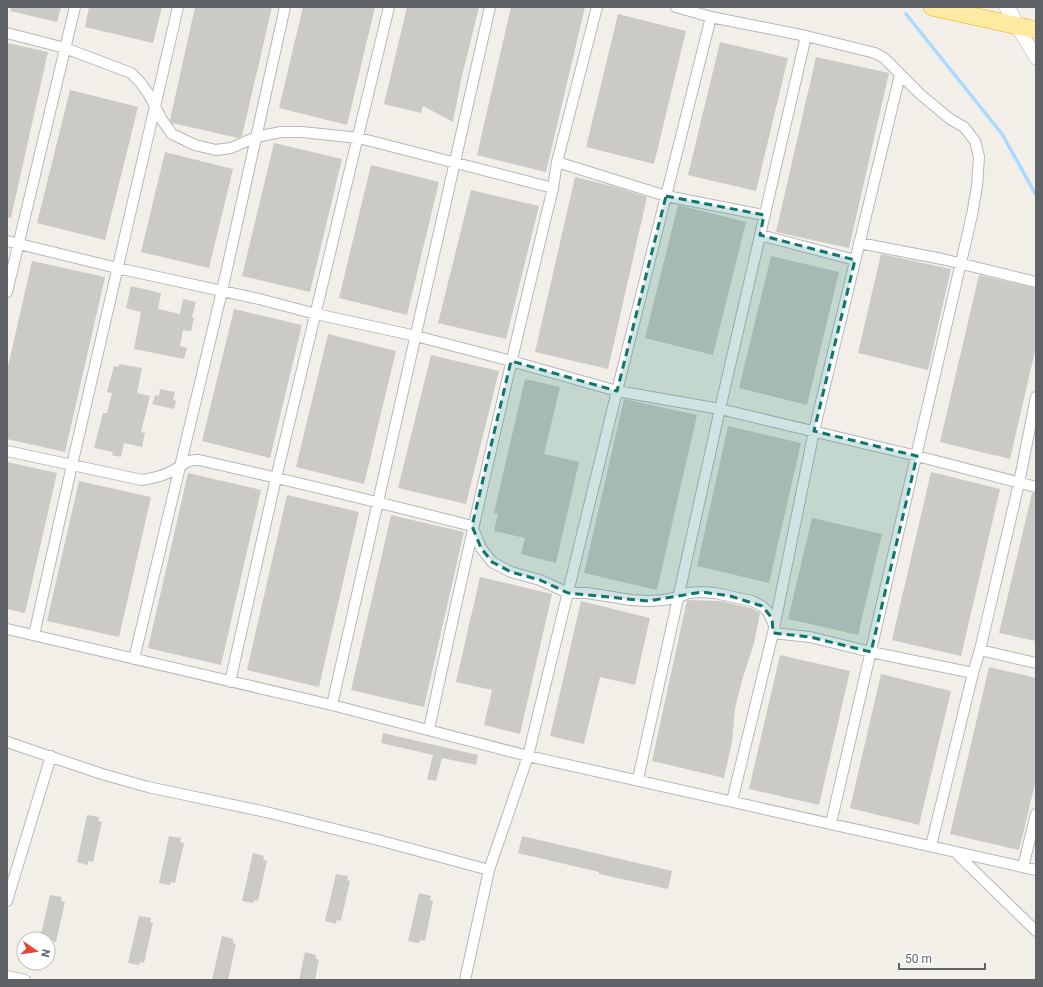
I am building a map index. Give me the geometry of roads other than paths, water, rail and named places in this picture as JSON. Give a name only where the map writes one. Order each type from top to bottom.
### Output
[{"type":"highway","points":[[932,7],[1036,30]]},
{"type":"main road","points":[[1007,7],[1017,26]]},
{"type":"street","points":[[7,292],[75,7]]},
{"type":"street","points":[[34,635],[178,7]]},
{"type":"street","points":[[134,659],[222,290],[285,7]]},
{"type":"street","points":[[230,682],[276,478],[359,138],[389,7]]},
{"type":"street","points":[[332,705],[456,163],[490,7]]},
{"type":"street","points":[[429,729],[472,526],[553,188],[557,162],[597,7]]},
{"type":"street","points":[[676,7],[711,17],[806,36],[875,53],[890,63],[920,94],[950,119],[964,128],[975,141],[979,157],[977,186],[961,264],[830,823]]},
{"type":"street","points":[[465,980],[489,870],[528,756],[617,391],[711,17]]},
{"type":"street","points":[[1017,26],[1036,58]]},
{"type":"street","points":[[7,33],[65,48],[130,73],[140,82],[172,134],[195,145],[216,150],[231,148],[256,137],[281,132],[302,132],[359,138],[553,188]]},
{"type":"street","points":[[638,780],[720,409],[806,36]]},
{"type":"street","points":[[732,801],[774,630],[814,431],[900,75]]},
{"type":"street","points":[[557,162],[666,196],[764,215]]},
{"type":"street","points":[[760,236],[855,260]]},
{"type":"street","points":[[7,241],[117,268],[222,290],[316,314],[416,336],[617,391],[720,409],[917,456],[1036,487]]},
{"type":"street","points":[[859,243],[961,264],[1036,282]]},
{"type":"street","points":[[931,846],[973,673],[980,650],[1019,483],[1036,397]]},
{"type":"street","points":[[7,451],[142,480],[156,478],[172,472],[180,465],[191,460],[199,460],[379,502],[472,526]]},
{"type":"street","points":[[472,526],[481,548],[492,562],[511,572],[540,580],[568,593],[587,593],[631,600],[664,600],[679,597],[688,593],[702,592],[752,601],[762,606],[768,612],[774,630]]},
{"type":"street","points":[[7,629],[332,705],[528,756],[1036,870]]},
{"type":"street","points":[[774,630],[973,673]]},
{"type":"street","points":[[980,650],[1036,663]]},
{"type":"street","points":[[7,742],[102,774],[148,787],[274,814],[489,870]]},
{"type":"street","points":[[7,900],[52,756]]},
{"type":"street","points":[[1023,867],[1036,814]]},
{"type":"street","points":[[955,852],[1036,931]]},
{"type":"street","points":[[7,976],[25,980]]},
{"type":"waterway","points":[[906,14],[1002,134],[1036,195]]}]
